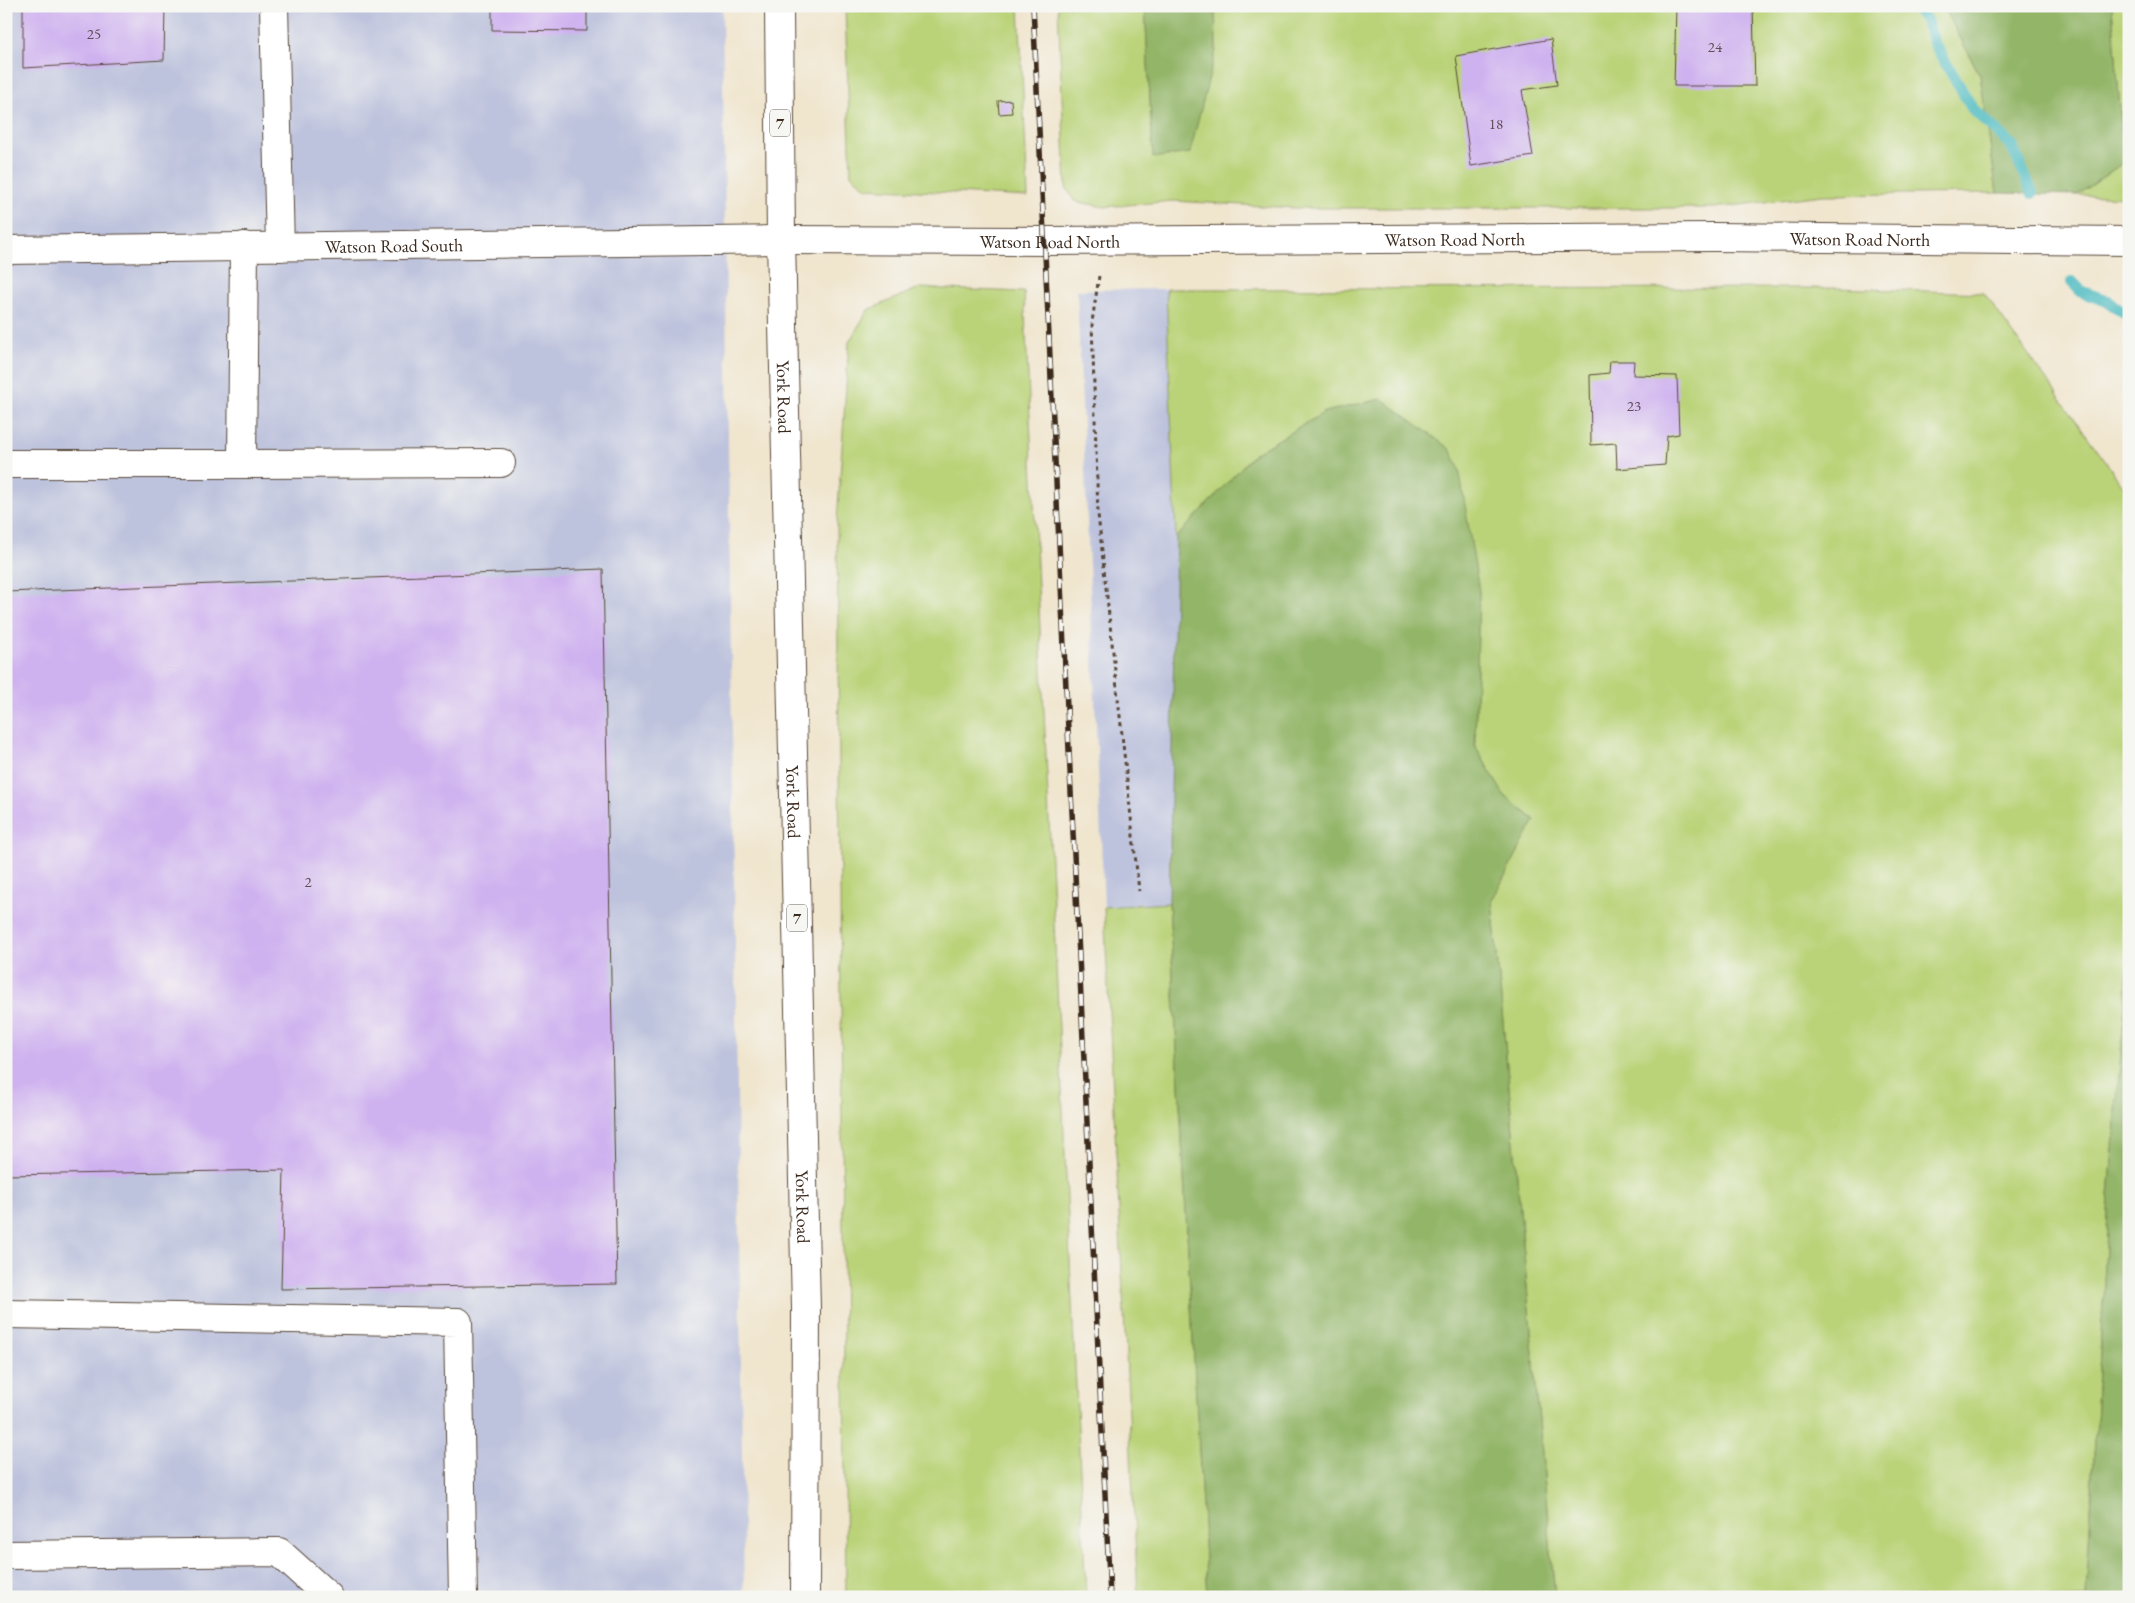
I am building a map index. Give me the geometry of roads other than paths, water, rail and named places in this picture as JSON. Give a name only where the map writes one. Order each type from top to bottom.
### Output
[{"type":"street","points":[[274,6],[280,248]]},
{"type":"street","name":"York Road","points":[[779,6],[781,240],[806,1308],[805,1597]]},
{"type":"street","name":"Watson Road North","points":[[781,240],[1104,241],[1704,237],[2129,241]]},
{"type":"street","name":"Watson Road South","points":[[6,250],[244,246],[280,248],[781,240]]},
{"type":"street","points":[[242,464],[244,246]]},
{"type":"street","points":[[6,464],[501,463]]},
{"type":"street","points":[[6,1314],[458,1322],[462,1597]]},
{"type":"street","points":[[6,1555],[279,1552],[329,1597]]},
{"type":"waterway","points":[[1915,6],[1926,20],[1934,43],[1972,108],[2012,146],[2032,193]]},
{"type":"waterway","points":[[2072,282],[2082,292],[2105,300],[2129,315]]},
{"type":"railway","points":[[1033,6],[1110,1597]]}]
